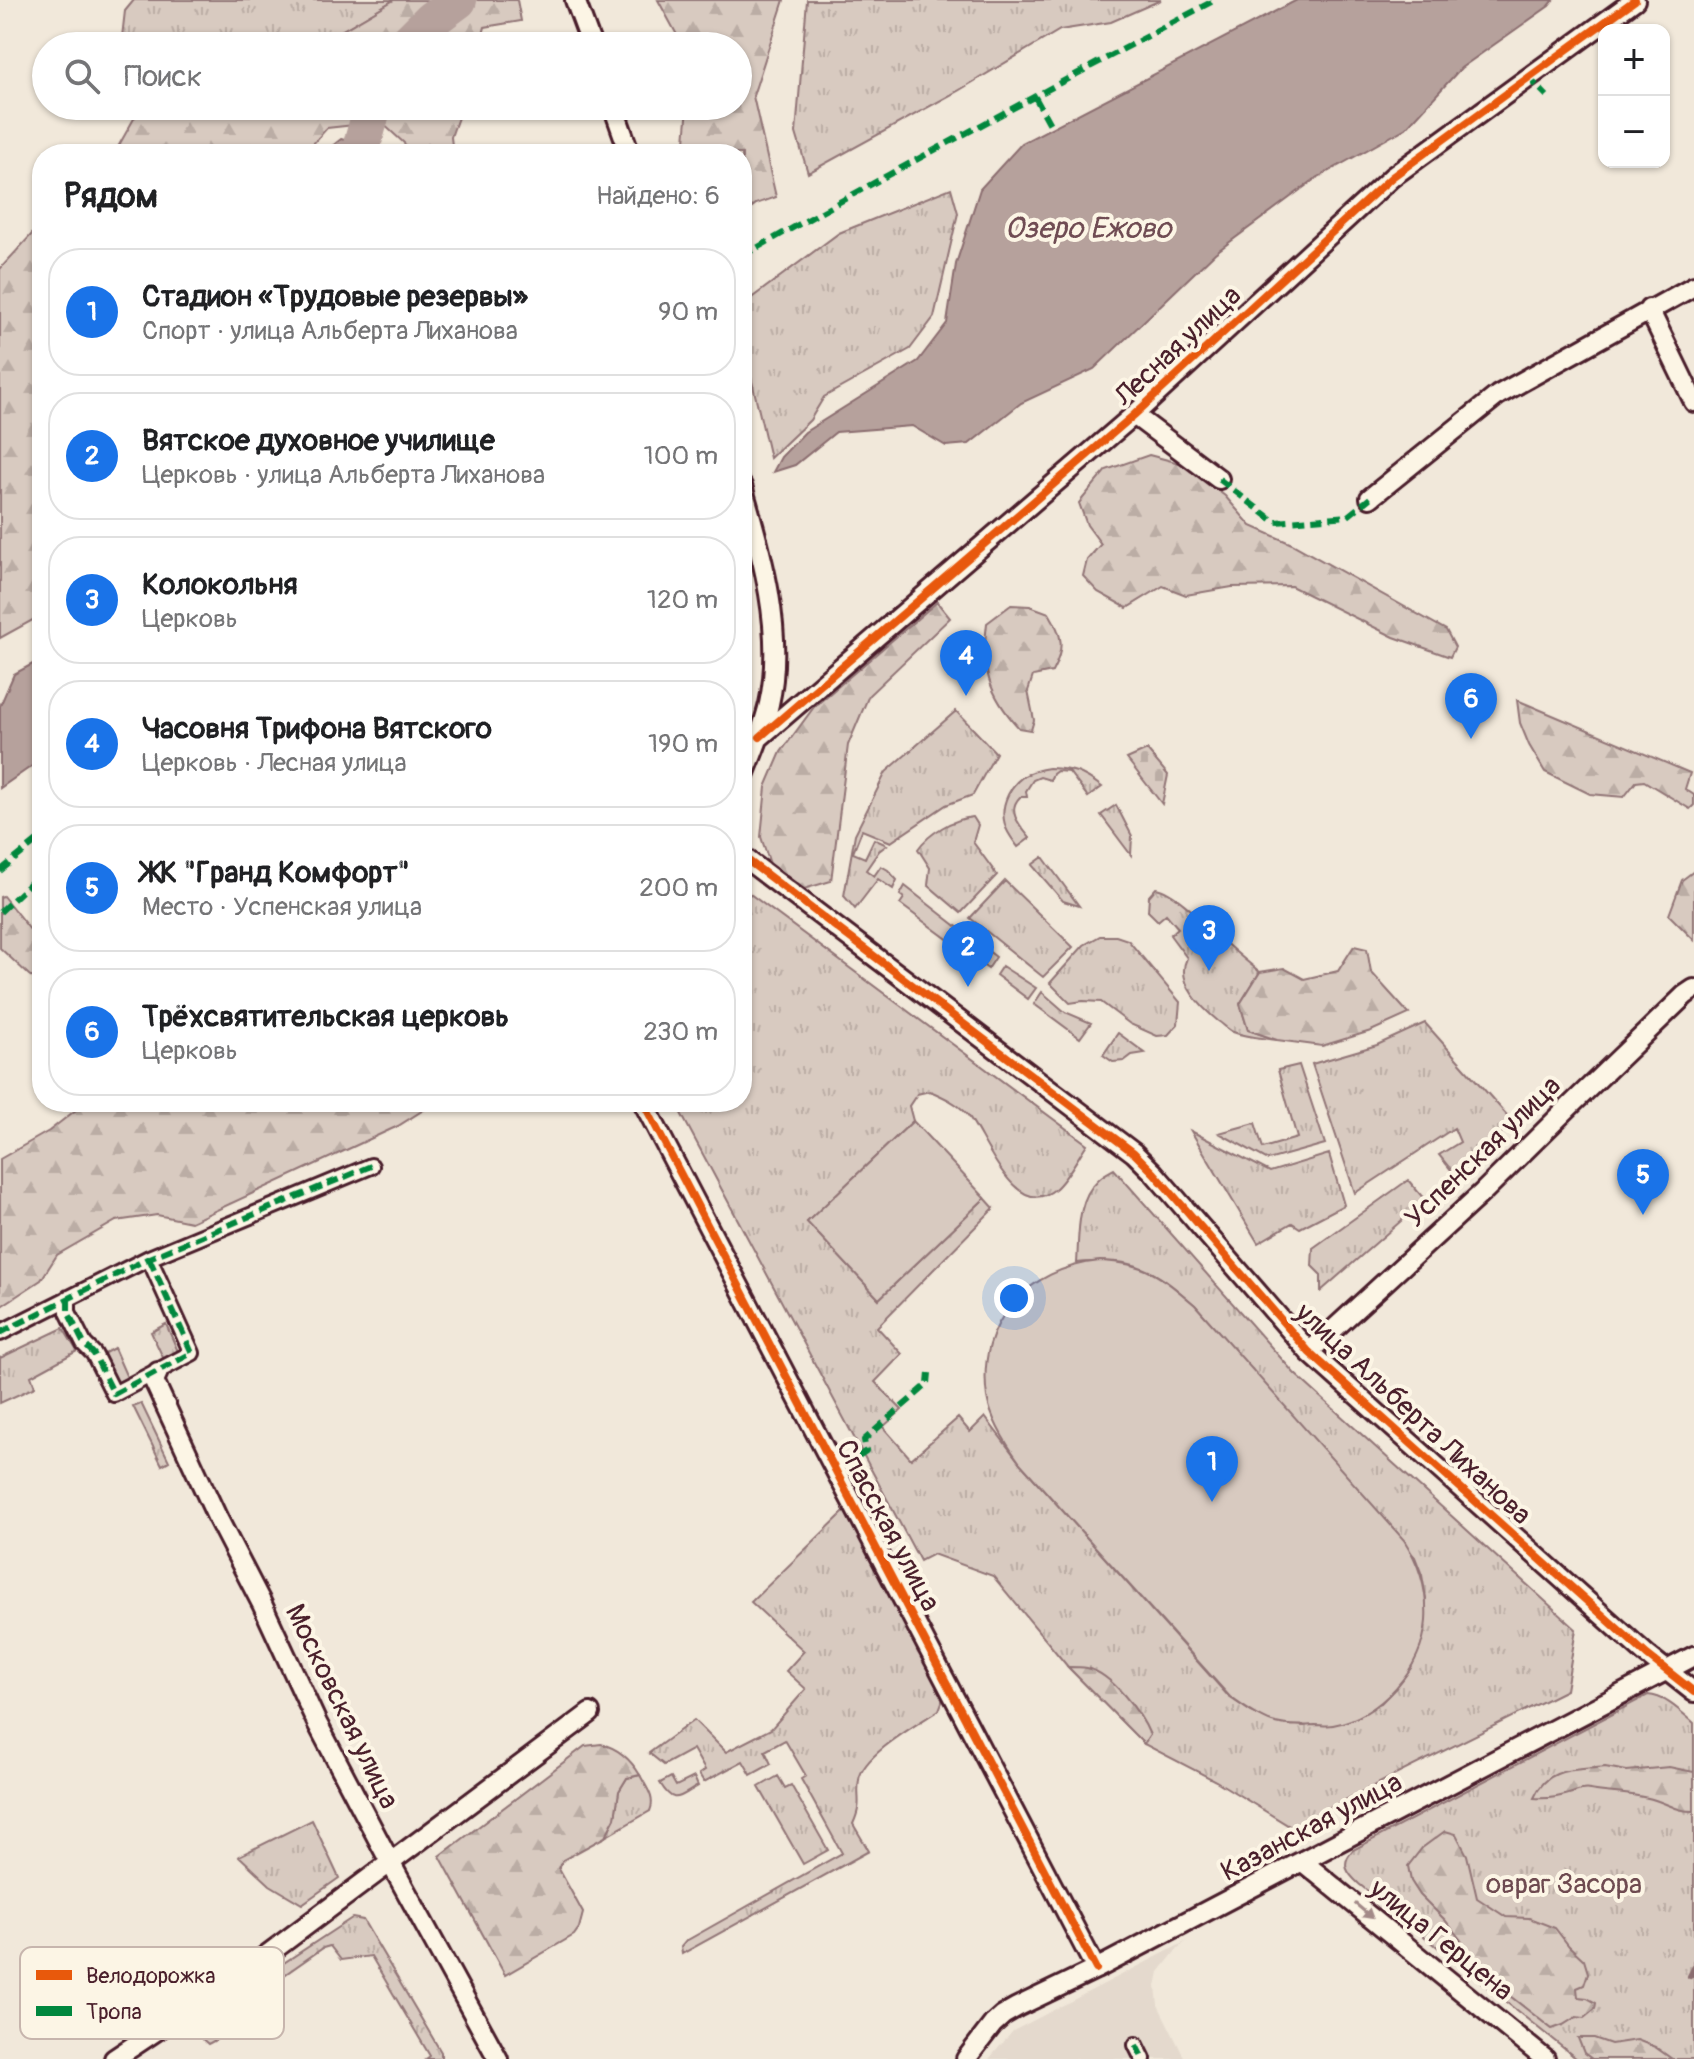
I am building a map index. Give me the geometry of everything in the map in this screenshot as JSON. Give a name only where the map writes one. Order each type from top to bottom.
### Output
[{"type":"street","points":[[575,0],[587,32]]},
{"type":"street","name":"Лесная улица","points":[[760,737],[1134,415],[1392,177],[1635,0]]},
{"type":"street","points":[[618,120],[626,144]]},
{"type":"street","points":[[1370,498],[1498,395],[1694,286]]},
{"type":"street","points":[[1649,309],[1694,402]]},
{"type":"street","points":[[1134,415],[1219,479]]},
{"type":"street","points":[[752,525],[774,633],[770,703],[752,756]]},
{"type":"street","name":"улица Альберта Лиханова","points":[[752,864],[1134,1153],[1309,1352],[1694,1692]]},
{"type":"street","name":"Успенская улица","points":[[1309,1352],[1483,1192],[1694,989]]},
{"type":"street","name":"Спасская улица","points":[[648,1112],[1096,1969]]},
{"type":"street","points":[[0,1333],[149,1258],[371,1166]]},
{"type":"street","points":[[68,1298],[68,1312],[114,1394],[192,1353],[149,1258]]},
{"type":"street","name":"Московская улица","points":[[158,1372],[154,1381],[317,1723],[498,2059]]},
{"type":"street","name":"Казанская улица","points":[[966,2059],[993,2024],[1017,2007],[1303,1862],[1694,1656]]},
{"type":"street","points":[[277,1947],[590,1713]]},
{"type":"street","name":"улица Герцена","points":[[1303,1862],[1545,2059]]},
{"type":"street","points":[[114,2059],[144,2039]]},
{"type":"street","points":[[1136,2045],[1143,2059]]},
{"type":"shaded area","points":[[1187,1941],[1159,1972],[1156,1986],[1158,2005],[1185,2059],[989,2059],[1013,2031]]},
{"type":"green space","points":[[134,0],[394,0],[341,31],[332,32],[123,32],[125,11]]},
{"type":"green space","points":[[394,0],[517,0],[521,21],[485,27],[484,32],[332,32],[341,31]]},
{"type":"green space","points":[[658,0],[784,0],[753,96],[776,197],[752,207],[752,144],[685,144],[687,120],[752,120],[752,32],[675,32]]},
{"type":"green space","points":[[807,0],[1161,0],[1111,22],[1060,30],[958,91],[808,173],[796,133]]},
{"type":"green space","points":[[133,120],[457,120],[452,144],[404,144],[381,122],[327,128],[313,144],[120,144]]},
{"type":"green space","points":[[951,188],[958,213],[934,317],[910,349],[824,397],[810,420],[770,458],[752,382],[752,298],[839,233]]},
{"type":"green space","points":[[32,234],[32,620],[0,638],[0,269]]},
{"type":"green space","points":[[1149,455],[1183,464],[1225,496],[1251,526],[1292,544],[1446,630],[1455,647],[1450,657],[1394,637],[1291,586],[1232,587],[1186,595],[1163,586],[1127,608],[1098,592],[1083,576],[1087,560],[1101,544],[1087,525],[1079,503],[1106,470]]},
{"type":"green space","points":[[937,602],[950,618],[869,695],[848,745],[831,881],[804,889],[770,864],[761,837],[766,787],[781,752],[814,707]]},
{"type":"green space","points":[[1011,605],[1030,606],[1049,613],[1061,642],[1052,672],[1033,676],[1028,691],[1034,720],[1031,730],[1019,728],[1008,716],[994,692],[986,667],[987,623]]},
{"type":"green space","points":[[1517,700],[1690,773],[1685,789],[1694,795],[1694,805],[1690,809],[1644,781],[1636,782],[1624,797],[1590,794],[1545,772],[1520,723]]},
{"type":"green space","points":[[956,711],[996,753],[973,795],[946,805],[891,842],[862,830],[853,853],[865,858],[874,839],[887,845],[866,870],[874,876],[881,866],[897,880],[893,889],[878,879],[855,909],[844,896],[855,834],[886,772]]},
{"type":"green space","points":[[1147,750],[1168,775],[1162,804],[1127,759]]},
{"type":"green space","points":[[1049,768],[1077,772],[1102,787],[1088,797],[1069,772],[1057,771],[1050,780],[1040,777],[1033,780],[1026,791],[1027,797],[1020,797],[1014,808],[1016,818],[1030,838],[1018,847],[1005,825],[1004,810],[1008,794],[1023,777]]},
{"type":"green space","points":[[1116,805],[1132,836],[1131,855],[1101,815]]},
{"type":"green space","points":[[973,817],[978,825],[973,842],[997,875],[961,913],[928,885],[930,868],[918,849],[942,828]]},
{"type":"green space","points":[[1043,857],[1079,906],[1063,901],[1032,865]]},
{"type":"green space","points":[[1694,871],[1694,940],[1669,915],[1682,880]]},
{"type":"green space","points":[[1005,881],[1073,947],[1043,977],[970,918]]},
{"type":"green space","points":[[905,886],[996,957],[988,969],[900,904],[904,898],[900,895]]},
{"type":"green space","points":[[1156,888],[1184,904],[1260,972],[1240,1004],[1248,1030],[1277,1040],[1233,1032],[1198,1001],[1184,976],[1187,958],[1170,935],[1178,928],[1166,914],[1158,921],[1148,911],[1149,896]]},
{"type":"green space","points":[[752,895],[1087,1144],[1055,1189],[1040,1196],[1027,1194],[1002,1172],[963,1110],[930,1091],[917,1094],[909,1106],[913,1121],[807,1222],[879,1299],[985,1198],[994,1208],[877,1327],[902,1354],[875,1382],[902,1410],[883,1427],[911,1459],[958,1418],[970,1432],[985,1417],[1020,1463],[1229,1697],[1273,1722],[1304,1726],[1381,1703],[1411,1668],[1420,1646],[1426,1598],[1415,1557],[1195,1305],[1167,1282],[1142,1268],[1114,1262],[1077,1263],[1082,1208],[1091,1188],[1114,1169],[1294,1373],[1576,1629],[1566,1690],[1291,1827],[1216,1781],[1144,1744],[1068,1667],[993,1576],[933,1554],[920,1561],[680,1112],[752,1112]]},
{"type":"green space","points":[[3,896],[32,932],[32,977],[0,948],[0,897]]},
{"type":"green space","points":[[1100,936],[1128,940],[1180,1002],[1178,1024],[1168,1035],[1157,1036],[1130,1024],[1101,1002],[1070,1003],[1050,983],[1084,945]]},
{"type":"green space","points":[[1354,946],[1367,949],[1371,972],[1409,1014],[1371,1031],[1322,1046],[1277,1040],[1248,1030],[1240,1004],[1260,972],[1284,968],[1304,979],[1338,971]]},
{"type":"green space","points":[[1002,966],[1036,988],[1028,999],[996,975]]},
{"type":"green space","points":[[1042,992],[1065,1012],[1091,1023],[1080,1038],[1034,1004]]},
{"type":"green space","points":[[1425,1023],[1513,1122],[1456,1176],[1439,1155],[1460,1142],[1454,1128],[1355,1193],[1312,1064],[1377,1045]]},
{"type":"green space","points":[[1118,1033],[1145,1053],[1113,1062],[1103,1055]]},
{"type":"green space","points":[[1299,1065],[1325,1144],[1268,1160],[1219,1133],[1255,1123],[1263,1148],[1297,1138],[1278,1070]]},
{"type":"green space","points":[[73,1112],[420,1112],[398,1126],[191,1222],[157,1215],[116,1221],[57,1255],[41,1280],[0,1307],[0,1159],[49,1131]]},
{"type":"green space","points":[[913,1121],[985,1198],[879,1299],[807,1222]]},
{"type":"green space","points":[[1191,1131],[1270,1172],[1329,1154],[1344,1205],[1300,1228],[1292,1223],[1258,1243]]},
{"type":"green space","points":[[1408,1180],[1425,1200],[1321,1291],[1321,1275],[1312,1266],[1313,1248]]},
{"type":"green space","points":[[1100,1261],[1129,1265],[1152,1273],[1195,1305],[1410,1549],[1424,1589],[1426,1621],[1423,1639],[1417,1656],[1396,1688],[1367,1712],[1333,1725],[1288,1725],[1261,1717],[1230,1697],[1020,1463],[1004,1440],[987,1397],[986,1370],[990,1345],[999,1323],[1012,1304],[1030,1287],[1074,1266]]},
{"type":"green space","points":[[166,1324],[180,1356],[166,1364],[151,1332]]},
{"type":"green space","points":[[63,1328],[77,1351],[31,1376],[35,1387],[0,1403],[0,1358]]},
{"type":"green space","points":[[114,1348],[129,1382],[117,1387],[101,1355]]},
{"type":"green space","points":[[141,1403],[169,1461],[162,1465],[133,1406]]},
{"type":"green space","points":[[845,1511],[942,1694],[942,1702],[939,1710],[892,1741],[862,1770],[858,1811],[853,1824],[869,1851],[682,1954],[681,1947],[686,1941],[842,1853],[801,1779],[806,1776],[785,1740],[765,1751],[771,1764],[751,1775],[743,1761],[704,1782],[699,1774],[705,1770],[693,1749],[664,1765],[649,1753],[694,1720],[726,1752],[771,1729],[806,1689],[786,1671],[804,1651],[751,1602]]},
{"type":"green space","points":[[1068,1667],[1087,1668],[1116,1686],[1146,1726],[1150,1735],[1144,1744]]},
{"type":"green space","name":"овраг Засора","points":[[1648,1695],[1667,1701],[1694,1723],[1694,2059],[1577,2059],[1359,1884],[1348,1872],[1346,1864],[1353,1850]]},
{"type":"green space","points":[[601,1744],[624,1755],[640,1775],[627,1778],[619,1791],[615,1818],[605,1837],[563,1860],[559,1869],[583,1913],[579,1928],[574,1935],[505,1975],[440,1856],[585,1746]]},
{"type":"green space","points":[[1605,1767],[1627,1771],[1669,1767],[1694,1772],[1694,1811],[1642,1796],[1587,1789],[1534,1798],[1540,1787],[1555,1775]]},
{"type":"green space","points":[[640,1775],[651,1797],[650,1811],[605,1837],[615,1818],[619,1791],[627,1778]]},
{"type":"green space","points":[[778,1776],[785,1788],[791,1785],[828,1850],[803,1864],[759,1787]]},
{"type":"green space","points":[[671,1777],[676,1786],[694,1777],[698,1786],[673,1797],[660,1783]]},
{"type":"green space","points":[[312,1820],[339,1878],[302,1904],[270,1885],[239,1856]]},
{"type":"green space","points":[[1445,1831],[1456,1834],[1467,1855],[1477,1898],[1506,1917],[1529,1918],[1555,1928],[1584,1960],[1588,1973],[1584,1985],[1577,1988],[1578,1997],[1596,2003],[1595,2009],[1584,2018],[1576,2017],[1552,2029],[1496,1985],[1445,1920],[1420,1895],[1411,1881],[1408,1866],[1422,1848]]},
{"type":"green space","points":[[352,1918],[363,1920],[441,2052],[441,2059],[426,2059],[430,2056],[371,1956],[341,1960],[330,1946],[284,1975],[284,1963]]},
{"type":"green space","points":[[1578,2038],[1594,2038],[1611,2044],[1637,2040],[1655,2047],[1672,2059],[1592,2059],[1584,2053]]},
{"type":"water","name":"Озеро Ежово","points":[[1297,0],[1554,0],[1461,68],[1406,128],[1315,179],[1215,253],[1094,369],[1021,403],[969,444],[946,446],[912,426],[836,432],[795,465],[773,472],[781,457],[805,432],[918,361],[947,323],[956,264],[980,189],[1022,143]]},
{"type":"water","points":[[341,139],[358,144],[335,144]]},
{"type":"water","points":[[32,664],[32,766],[0,788],[0,706],[14,674]]},
{"type":"waterway","points":[[419,32],[458,0]]},
{"type":"waterway","points":[[362,144],[369,120]]},
{"type":"waterway","points":[[1690,1976],[1694,1968]]},
{"type":"marked path","points":[[752,250],[1215,0]]},
{"type":"marked path","points":[[1528,77],[1547,96]]},
{"type":"marked path","points":[[1035,97],[1052,128]]},
{"type":"marked path","points":[[1219,479],[1275,522],[1348,516],[1370,498]]},
{"type":"marked path","points":[[0,871],[32,845]]},
{"type":"marked path","points":[[0,912],[32,882]]},
{"type":"marked path","points":[[0,1333],[149,1258],[371,1166]]},
{"type":"marked path","points":[[68,1298],[68,1312],[114,1394],[192,1353],[149,1258]]},
{"type":"marked path","points":[[857,1457],[866,1451],[864,1440],[928,1384],[929,1373]]},
{"type":"marked path","points":[[1136,2045],[1143,2059]]},
{"type":"cycle path","points":[[760,737],[1134,415],[1392,177],[1635,0]]},
{"type":"cycle path","points":[[752,864],[1134,1153],[1309,1352],[1647,1655],[1694,1692]]},
{"type":"cycle path","points":[[648,1112],[1096,1969]]},
{"type":"place","name":"Часовня Трифона Вятского","points":[[966,696]]},
{"type":"place","name":"Трёхсвятительская церковь","points":[[1471,739]]},
{"type":"place","name":"Колокольня","points":[[1209,971]]},
{"type":"place","name":"Вятское духовное училище","points":[[968,987]]},
{"type":"place","name":"ЖК \"Гранд Комфорт\"","points":[[1643,1215]]},
{"type":"place","name":"Стадион «Трудовые резервы»","points":[[1212,1502]]}]
